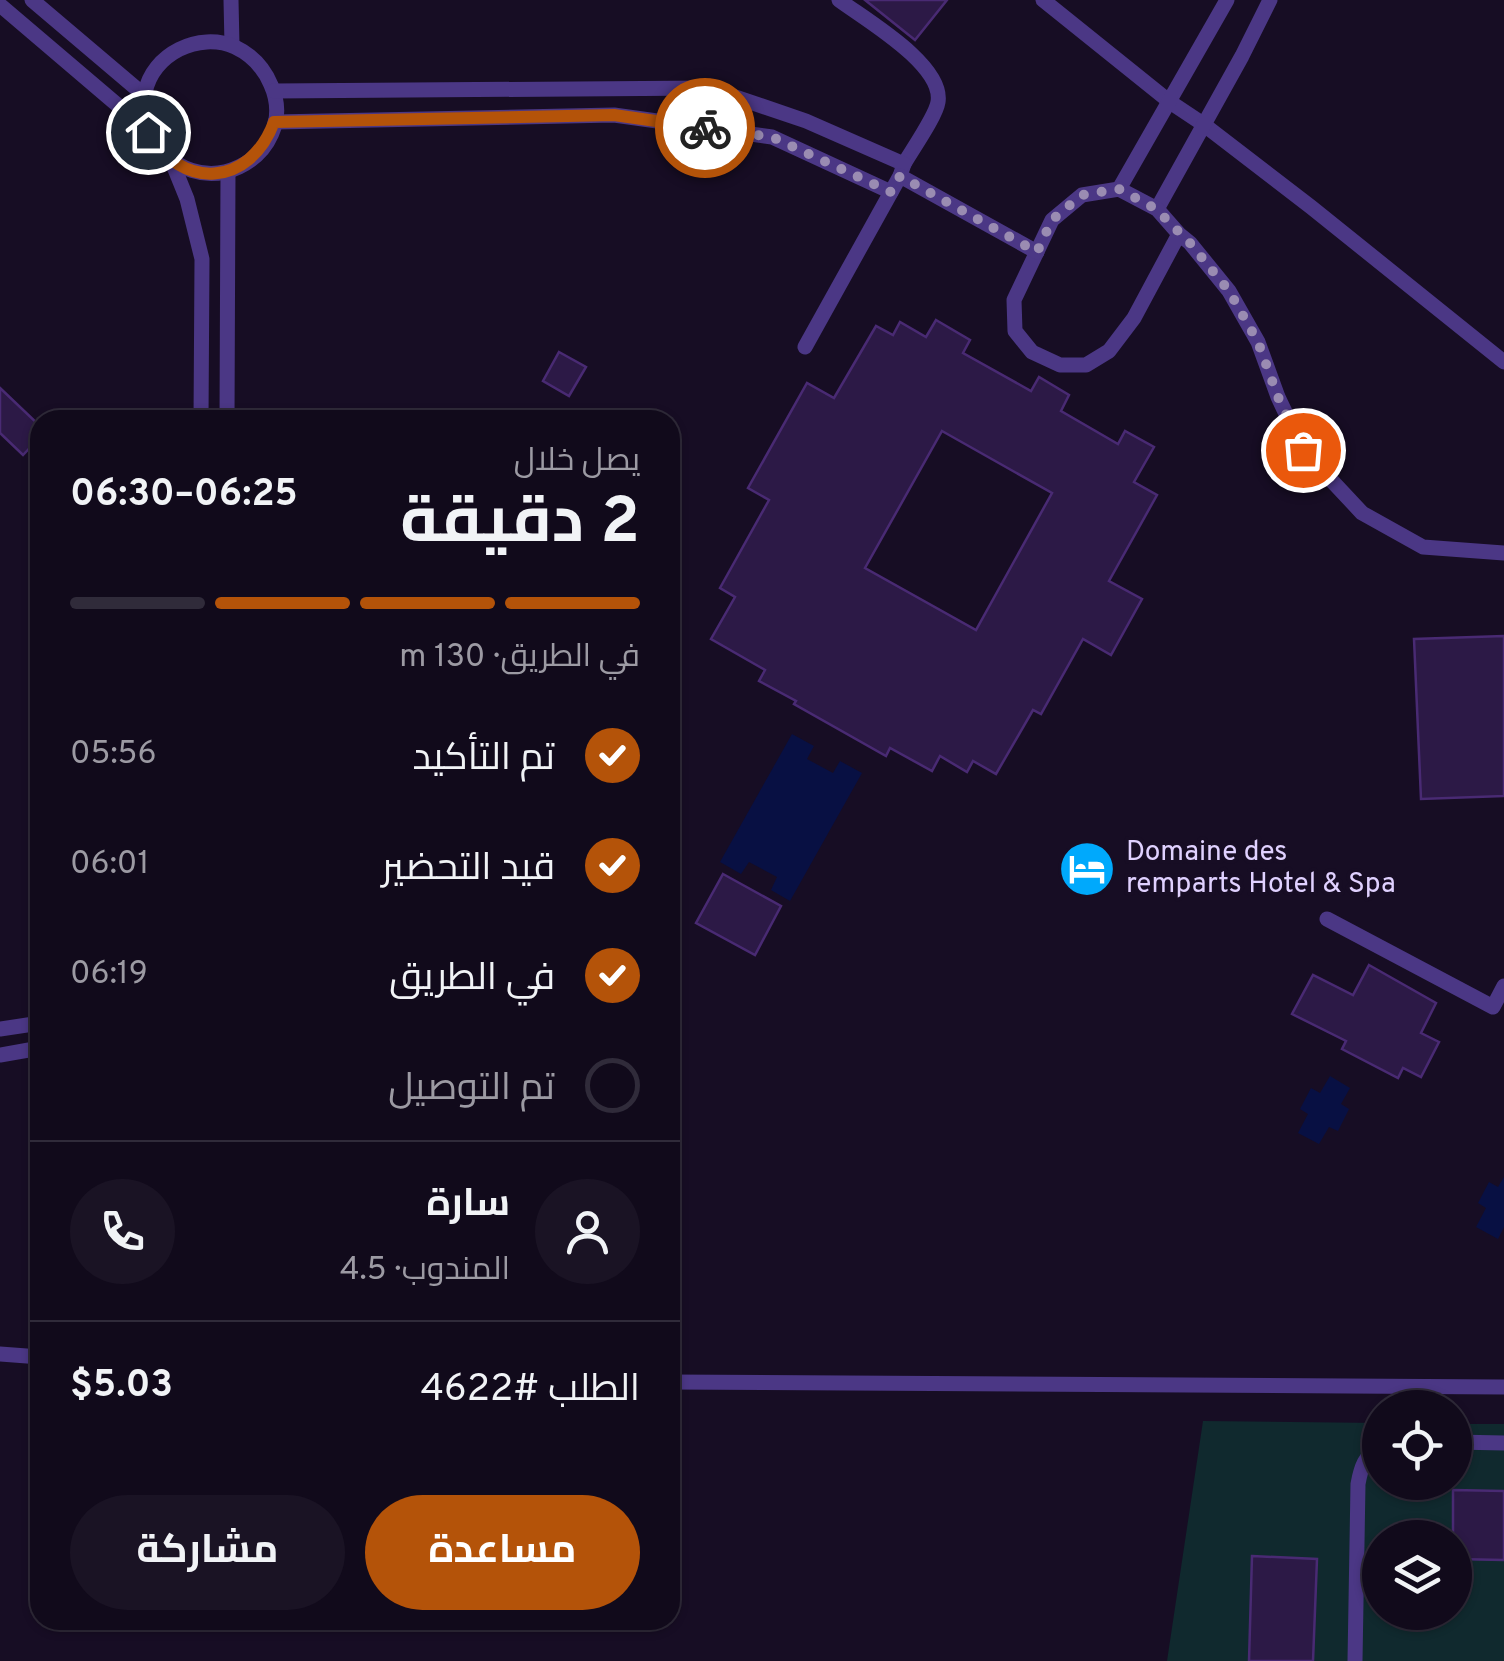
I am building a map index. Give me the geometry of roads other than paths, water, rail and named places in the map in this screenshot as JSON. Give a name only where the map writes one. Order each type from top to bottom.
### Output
[{"type":"lane","points":[[32,0],[144,95]]},
{"type":"lane","points":[[231,0],[232,45]]},
{"type":"lane","points":[[805,347],[938,104],[937,84],[924,64],[839,0]]},
{"type":"lane","points":[[1043,0],[1504,362]]},
{"type":"lane","points":[[1119,189],[1227,0]]},
{"type":"lane","points":[[1156,209],[1270,0]]},
{"type":"lane","points":[[0,5],[148,132],[157,149],[189,171],[228,172],[258,154],[274,122],[274,91],[265,71],[251,56],[232,45],[194,44],[176,50],[150,77],[144,95],[148,132]]},
{"type":"lane","points":[[274,91],[709,88],[806,121],[902,170],[1037,252]]},
{"type":"lane","points":[[274,122],[614,115],[772,137],[891,192]]},
{"type":"lane","points":[[172,162],[202,259],[201,410]]},
{"type":"lane","points":[[227,410],[228,172]]},
{"type":"lane","points":[[1179,234],[1134,318],[1109,351],[1086,365],[1060,365],[1032,352],[1015,331],[1014,300],[1052,220],[1082,195],[1119,189],[1156,209],[1200,255],[1229,291],[1258,342],[1303,450],[1362,513],[1423,547],[1504,553]]},
{"type":"lane","points":[[1328,919],[1498,1010],[1504,986]]},
{"type":"lane","points":[[0,1029],[30,1024]]},
{"type":"lane","points":[[0,1055],[30,1050]]},
{"type":"lane","points":[[0,1354],[30,1357]]},
{"type":"lane","points":[[680,1382],[1504,1387]]},
{"type":"lane","points":[[1472,1443],[1504,1444]]},
{"type":"lane","points":[[1355,1661],[1358,1484],[1362,1464]]},
{"type":"place","name":"Domaine des remparts Hotel & Spa","points":[[1087,869]]}]
